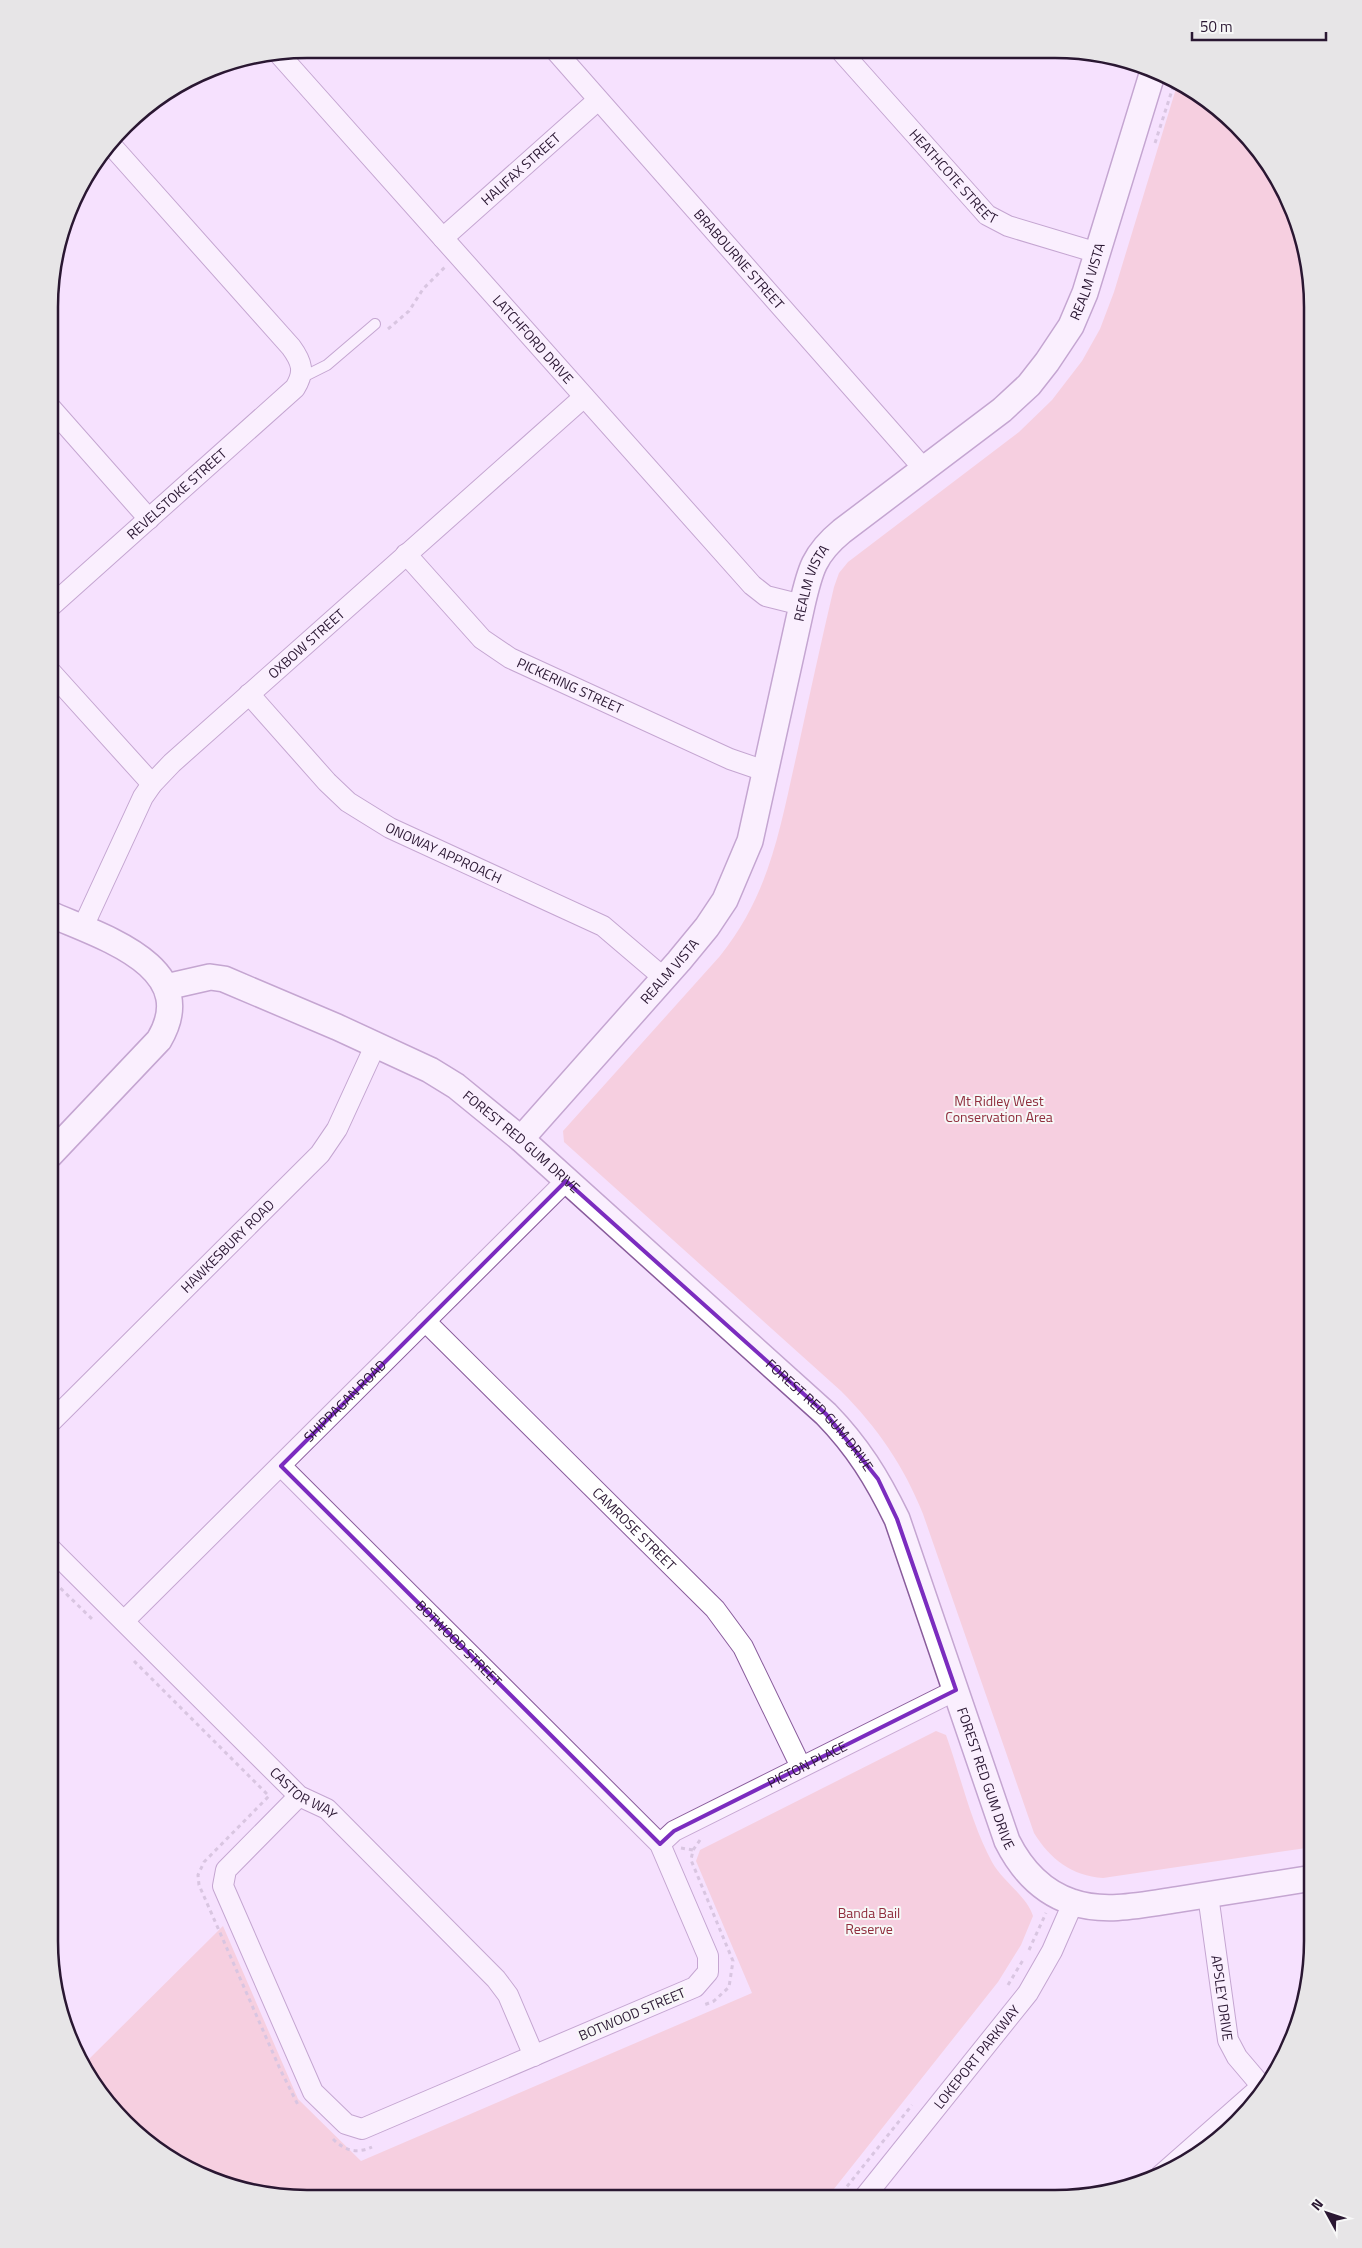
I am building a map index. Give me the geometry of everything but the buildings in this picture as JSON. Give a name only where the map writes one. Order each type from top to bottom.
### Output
[{"type":"street","name":"BRABOURNE STREET","points":[[561,58],[924,469]]},
{"type":"street","name":"HEATHCOTE STREET","points":[[847,58],[986,214],[1008,226],[1098,253]]},
{"type":"street","name":"LATCHFORD DRIVE","points":[[283,59],[758,592],[766,596],[802,605]]},
{"type":"street","name":"REALM VISTA","points":[[521,1139],[664,978],[707,927],[726,900],[750,841],[810,570],[817,556],[828,543],[1002,410],[1029,385],[1047,362],[1070,326],[1085,293],[1152,76]]},
{"type":"street","name":"HALIFAX STREET","points":[[443,238],[598,100]]},
{"type":"street","points":[[114,148],[291,347],[301,363],[301,378]]},
{"type":"street","name":"REVELSTOKE STREET","points":[[58,600],[295,388],[301,378]]},
{"type":"street","name":"OXBOW STREET","points":[[82,929],[132,819],[152,784],[172,763],[249,694],[584,398]]},
{"type":"street","points":[[58,416],[149,519]]},
{"type":"street","name":"PICKERING STREET","points":[[406,554],[482,639],[510,658],[730,759],[765,771]]},
{"type":"street","points":[[58,679],[152,784]]},
{"type":"street","name":"ONOWAY APPROACH","points":[[249,694],[327,782],[348,802],[390,828],[603,926],[664,978]]},
{"type":"street","points":[[58,918],[138,954],[150,965],[166,987],[169,1012],[166,1029],[159,1040],[58,1147]]},
{"type":"street","name":"FOREST RED GUM DRIVE","points":[[166,987],[210,977],[224,979],[430,1070],[456,1086],[521,1139],[826,1414],[848,1437],[878,1479],[897,1519],[1007,1841],[1017,1861],[1031,1876],[1064,1899]]},
{"type":"street","name":"HAWKESBURY ROAD","points":[[58,1415],[320,1154],[337,1129],[376,1046]]},
{"type":"street","name":"SHIPPAGAN ROAD","points":[[124,1621],[566,1181]]},
{"type":"street","name":"CAMROSE STREET","points":[[425,1321],[715,1609],[743,1647],[801,1767]]},
{"type":"street","name":"BOTWOOD STREET","points":[[281,1466],[660,1844],[708,1956],[708,1972],[695,1987],[362,2129],[346,2124],[314,2092],[223,1886],[226,1870],[299,1796]]},
{"type":"street","name":"CASTOR WAY","points":[[58,1556],[299,1796],[327,1810],[496,1979],[508,1995],[534,2056]]},
{"type":"street","name":"PICTON PLACE","points":[[660,1844],[674,1831],[956,1690]]},
{"type":"street","points":[[1064,1899],[1098,1907],[1147,1904],[1304,1879]]},
{"type":"street","name":"APSLEY DRIVE","points":[[1208,1895],[1228,2040],[1237,2057],[1259,2084]]},
{"type":"street","name":"LOKEPORT PARKWAY","points":[[870,2190],[1028,1993],[1052,1951],[1064,1899]]},
{"type":"street","points":[[1189,2152],[1245,2103]]},
{"type":"lane","name":"REVELSTOKE STREET","points":[[301,378],[327,365],[374,324]]},
{"type":"path","points":[[1154,146],[1173,87]]},
{"type":"path","points":[[382,335],[409,311],[429,283],[458,255]]},
{"type":"path","points":[[58,1586],[98,1625]]},
{"type":"path","points":[[132,1659],[269,1796],[204,1862],[198,1875],[199,1885],[295,2103],[302,2109]]},
{"type":"path","points":[[696,2008],[714,2001],[729,1986],[733,1961],[691,1860],[697,1842],[706,1838]]},
{"type":"path","points":[[1006,1988],[1064,1899]]},
{"type":"path","points":[[844,2190],[912,2104]]},
{"type":"path","points":[[329,2136],[343,2149],[362,2152],[380,2144]]},
{"type":"highlighted area","points":[[566,1181],[826,1414],[878,1479],[897,1519],[956,1690],[674,1831],[660,1844],[281,1466]]},
{"type":"green space","name":"Mt Ridley West Conservation Area","points":[[1176,89],[1220,119],[1243,142],[1271,182],[1286,211],[1296,242],[1304,291],[1304,1848],[1103,1878],[1092,1877],[1072,1870],[1047,1851],[1034,1833],[923,1514],[898,1463],[878,1433],[841,1391],[564,1142],[563,1131],[720,956],[737,933],[751,909],[771,859],[785,808],[829,608],[839,573],[848,562],[1019,432],[1052,400],[1082,361],[1100,329],[1114,292]]},
{"type":"green space","name":"Banda Bail Reserve","points":[[936,1731],[946,1735],[972,1816],[992,1862],[1026,1902],[1033,1916],[1021,1945],[998,1982],[833,2190],[291,2190],[258,2186],[211,2172],[182,2157],[155,2139],[119,2106],[88,2060],[223,1926],[298,2099],[361,2161],[752,1993],[696,1861],[700,1850]]}]
